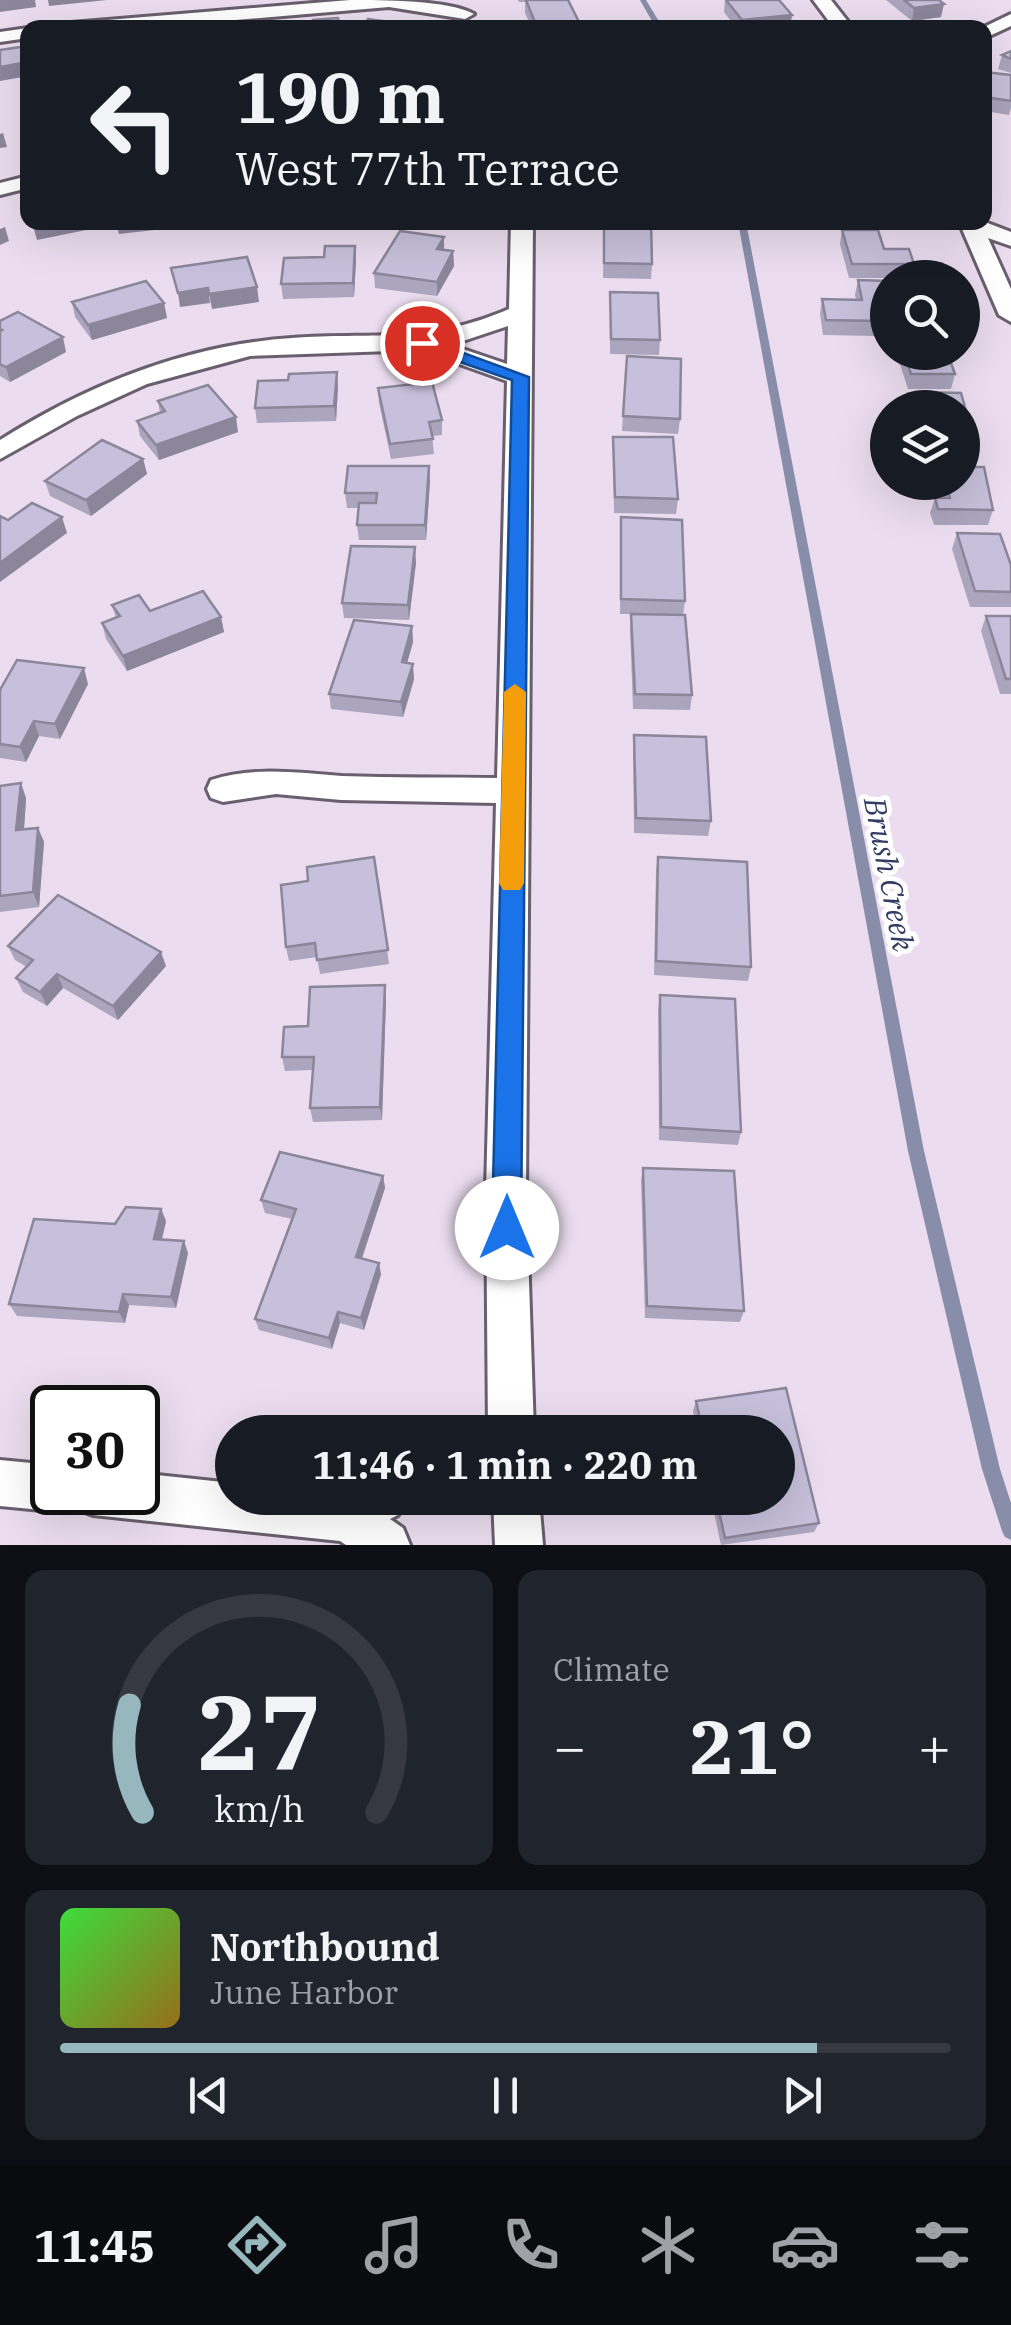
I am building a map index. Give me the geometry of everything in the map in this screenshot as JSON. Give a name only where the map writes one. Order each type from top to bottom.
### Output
[{"type":"street","points":[[822,0],[838,20]]},
{"type":"street","points":[[166,20],[394,1],[465,14]]},
{"type":"street","points":[[502,1415],[522,230]]},
{"type":"street","points":[[973,230],[1010,304]]},
{"type":"street","points":[[0,451],[92,396],[152,371],[202,357],[289,344],[422,343],[491,325],[522,312]]},
{"type":"street","points":[[422,343],[520,377]]},
{"type":"street","points":[[223,789],[276,782],[341,788],[513,792]]},
{"type":"street","points":[[0,1483],[30,1486]]},
{"type":"street","points":[[160,1499],[372,1520]]},
{"type":"street","points":[[517,1515],[520,1545]]},
{"type":"building","points":[[526,0],[568,0],[578,20],[534,20]]},
{"type":"building","points":[[726,0],[779,0],[792,15],[742,20]]},
{"type":"building","points":[[904,0],[939,0],[944,4],[914,8]]},
{"type":"building","points":[[20,47],[20,63],[0,67],[0,50]]},
{"type":"building","points":[[992,73],[1011,75],[1011,101],[992,98]]},
{"type":"building","points":[[604,230],[651,230],[652,264],[604,263]]},
{"type":"building","points":[[842,230],[878,230],[884,249],[909,249],[913,260],[870,260],[870,264],[852,264]]},
{"type":"building","points":[[400,231],[444,237],[437,249],[453,251],[437,282],[374,273]]},
{"type":"building","points":[[325,246],[355,246],[353,283],[281,284],[284,258],[324,257]]},
{"type":"building","points":[[247,257],[257,287],[209,294],[208,288],[178,293],[171,268]]},
{"type":"building","points":[[858,280],[870,280],[870,321],[826,320],[822,299],[862,300]]},
{"type":"building","points":[[146,281],[164,303],[88,325],[72,302]]},
{"type":"building","points":[[610,292],[658,293],[660,340],[611,339]]},
{"type":"building","points":[[18,312],[63,337],[6,367],[0,364],[0,321]]},
{"type":"building","points":[[627,356],[681,359],[680,419],[623,416]]},
{"type":"building","points":[[910,370],[954,370],[955,374],[911,374]]},
{"type":"building","points":[[337,372],[334,406],[255,408],[258,381],[288,380],[289,374]]},
{"type":"building","points":[[432,382],[442,420],[429,422],[433,439],[390,444],[378,388]]},
{"type":"building","points":[[208,385],[236,417],[156,445],[137,421],[165,411],[158,401]]},
{"type":"building","points":[[613,437],[673,437],[678,499],[615,497]]},
{"type":"building","points":[[102,440],[143,459],[86,500],[45,481]]},
{"type":"building","points":[[348,466],[429,466],[425,525],[357,525],[359,503],[376,503],[377,493],[345,493]]},
{"type":"building","points":[[980,467],[984,467],[993,510],[938,509],[936,500],[980,500]]},
{"type":"building","points":[[32,503],[62,517],[0,563],[0,516],[8,520]]},
{"type":"building","points":[[621,517],[682,520],[685,601],[621,599]]},
{"type":"building","points":[[957,533],[1000,534],[1011,565],[1011,592],[975,591]]},
{"type":"building","points":[[351,546],[415,547],[408,605],[342,603]]},
{"type":"building","points":[[203,591],[221,617],[123,656],[102,623],[120,616],[112,605],[139,595],[150,611]]},
{"type":"building","points":[[631,614],[685,615],[692,695],[635,694]]},
{"type":"building","points":[[986,616],[1011,616],[1011,679],[1006,679]]},
{"type":"building","points":[[354,620],[412,626],[402,662],[413,664],[401,702],[329,694]]},
{"type":"building","points":[[17,660],[84,668],[55,724],[34,721],[20,747],[0,744],[0,690]]},
{"type":"building","points":[[634,735],[706,737],[711,821],[636,818]]},
{"type":"building","points":[[21,783],[16,830],[38,828],[33,892],[0,896],[0,786]]},
{"type":"building","points":[[374,857],[388,950],[317,960],[315,943],[286,947],[281,885],[308,881],[307,867]]},
{"type":"building","points":[[658,857],[747,862],[751,967],[656,961]]},
{"type":"building","points":[[58,895],[161,952],[113,1006],[57,974],[40,992],[16,978],[33,960],[8,946]]},
{"type":"building","points":[[385,985],[380,1107],[310,1108],[314,1057],[282,1057],[284,1027],[308,1026],[310,987]]},
{"type":"building","points":[[660,995],[735,999],[741,1132],[661,1127]]},
{"type":"building","points":[[280,1152],[383,1176],[356,1257],[379,1263],[361,1318],[338,1312],[329,1338],[255,1319],[296,1209],[261,1200]]},
{"type":"building","points":[[643,1168],[734,1171],[744,1311],[647,1306]]},
{"type":"building","points":[[126,1207],[161,1209],[154,1239],[184,1241],[171,1297],[123,1294],[119,1312],[9,1304],[34,1219],[115,1224]]},
{"type":"building","points":[[786,1388],[793,1415],[699,1415],[696,1401]]},
{"type":"building","points":[[795,1425],[819,1523],[725,1538],[720,1515],[795,1515]]},
{"type":"waterway","name":"Brush Creek","points":[[643,0],[655,20]]},
{"type":"waterway","name":"Brush Creek","points":[[743,230],[916,1151],[991,1469],[1011,1531]]},
{"type":"slow traffic","points":[[512,883],[515,692]]},
{"type":"route","points":[[422,343],[520,377],[507,1228]]}]
